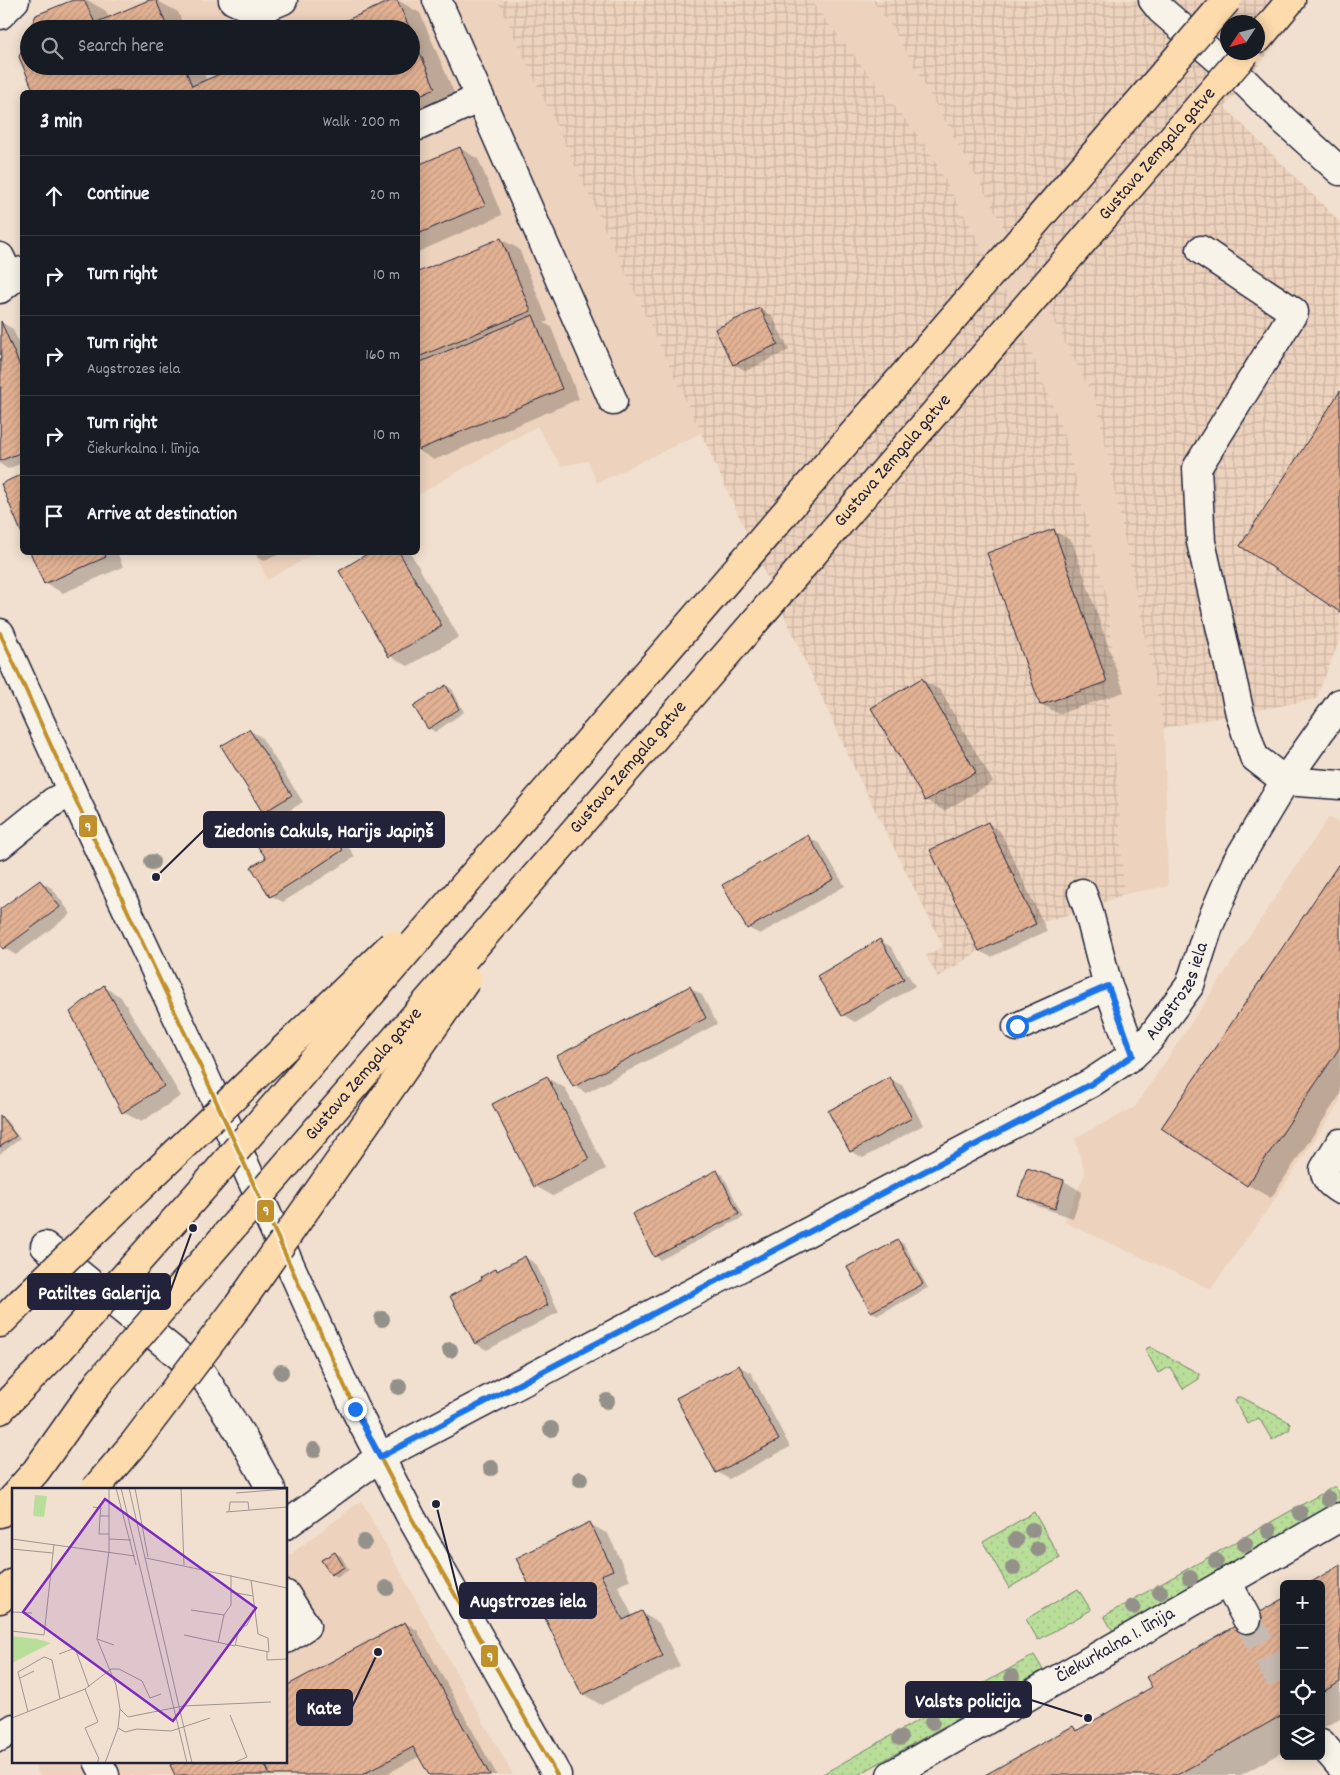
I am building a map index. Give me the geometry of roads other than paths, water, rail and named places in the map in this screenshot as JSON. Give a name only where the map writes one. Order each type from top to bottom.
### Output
[{"type":"main road","points":[[0,1410],[60,1349],[199,1193],[1227,0]]},
{"type":"main road","points":[[1265,31],[1291,0]]},
{"type":"main road","name":"Gustava Zemgala gatve","points":[[21,1488],[36,1471],[99,1382],[1239,60]]},
{"type":"main road","points":[[0,1323],[520,821]]},
{"type":"main road","points":[[96,1488],[135,1442],[238,1306],[552,856]]},
{"type":"main road","points":[[0,1512],[12,1498]]},
{"type":"main road","points":[[0,1599],[12,1585]]},
{"type":"street","points":[[233,0],[257,11],[283,0]]},
{"type":"street","points":[[437,0],[613,401]]},
{"type":"street","points":[[1153,0],[1161,10],[1245,82],[1279,116],[1340,171]]},
{"type":"street","points":[[420,125],[480,98]]},
{"type":"street","points":[[1201,250],[1294,312],[1197,468],[1201,542],[1240,714],[1254,757],[1285,781],[1340,785]]},
{"type":"street","points":[[0,633],[203,1072],[355,1409],[453,1593],[557,1775]]},
{"type":"street","name":"Augstrozes iela","points":[[288,1521],[380,1457],[1091,1084],[1133,1055],[1149,1040],[1190,985],[1209,926],[1236,863],[1285,781],[1340,703]]},
{"type":"street","points":[[0,845],[53,802],[72,792]]},
{"type":"street","points":[[1082,894],[1088,909],[1108,986],[1133,1055]]},
{"type":"street","points":[[1017,1026],[1108,986]]},
{"type":"street","points":[[1340,1143],[1324,1169],[1325,1177],[1330,1184],[1340,1190]]},
{"type":"street","points":[[45,1246],[203,1375],[241,1435],[270,1488]]},
{"type":"street","name":"Čiekurkalna 1. līnija","points":[[891,1775],[1340,1517]]},
{"type":"street","points":[[1227,1582],[1247,1620]]},
{"type":"street","points":[[288,1603],[296,1633]]},
{"type":"street","points":[[0,1737],[12,1729]]},
{"type":"street","points":[[1325,1748],[1340,1765]]},
{"type":"street","points":[[98,1762],[105,1775]]},
{"type":"tunnel","points":[[1247,1619],[1280,1680]]},
{"type":"place","name":"Ziedonis Cakuls, Harijs Japiņš","points":[[156,877]]},
{"type":"place","name":"Patiltes Galerija","points":[[193,1228]]},
{"type":"place","name":"Augstrozes iela","points":[[436,1504]]},
{"type":"place","name":"Kate","points":[[378,1652]]},
{"type":"place","name":"Valsts policija","points":[[1088,1718]]}]
